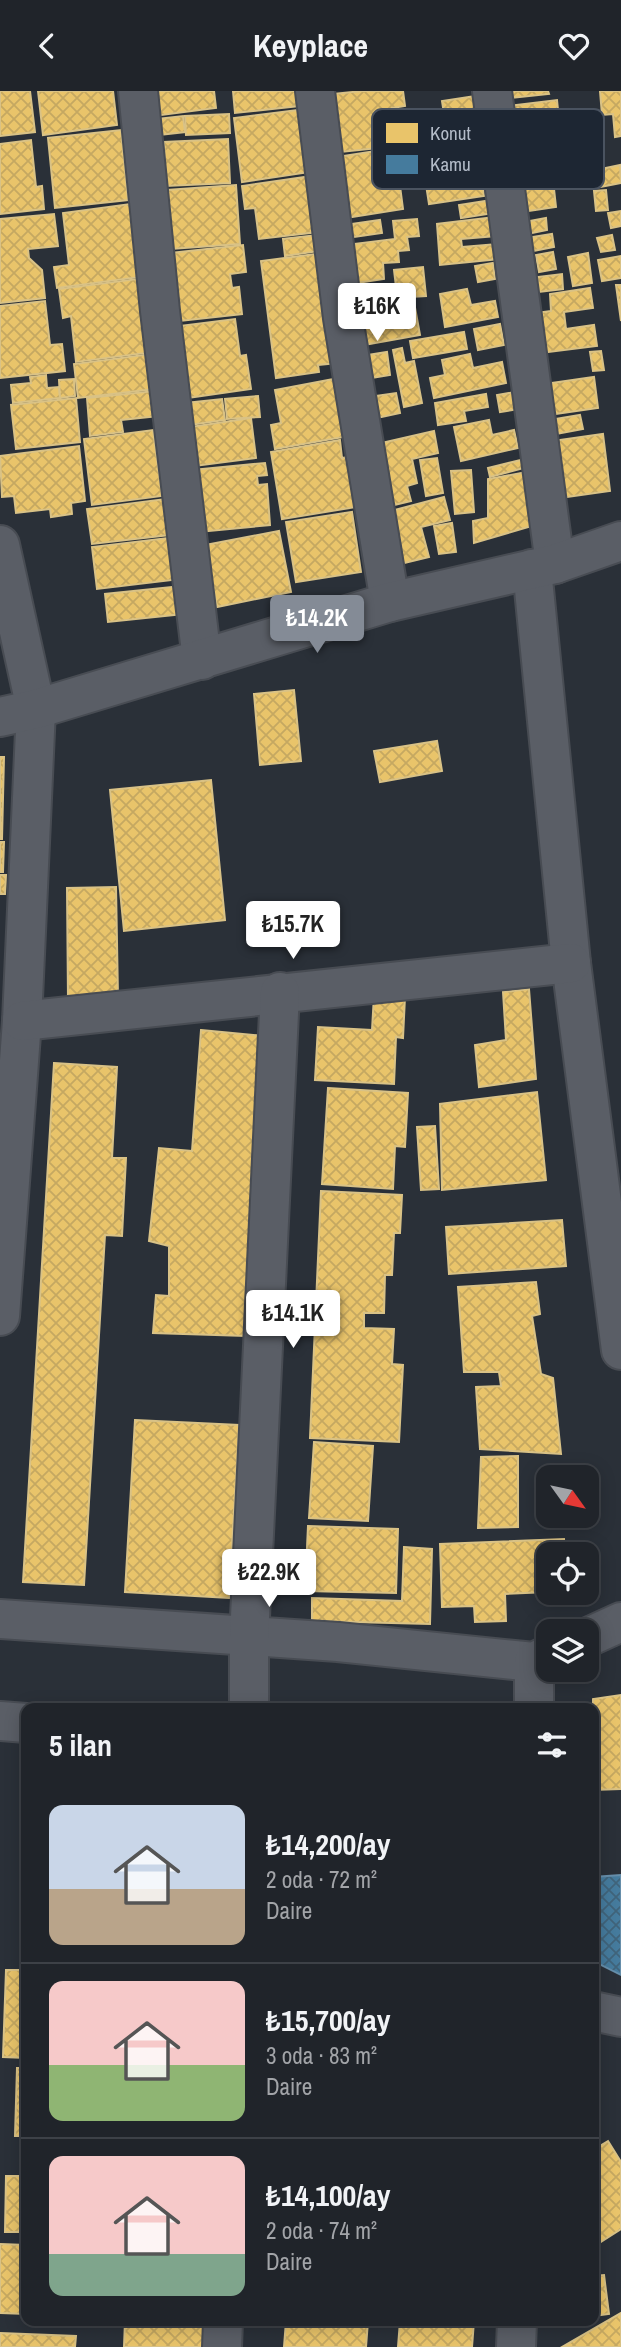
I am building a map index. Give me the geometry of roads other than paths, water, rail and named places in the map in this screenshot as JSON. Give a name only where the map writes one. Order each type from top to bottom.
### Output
[{"type":"street","points":[[138,91],[160,311],[202,660]]},
{"type":"street","points":[[316,91],[343,318],[390,602]]},
{"type":"street","points":[[492,91],[494,109]]},
{"type":"street","points":[[502,189],[543,567],[571,963],[621,1350]]},
{"type":"street","points":[[18,713],[390,602],[543,567],[621,541]]},
{"type":"street","points":[[0,545],[18,713],[22,1021],[0,1317]]},
{"type":"street","points":[[22,1021],[571,963]]},
{"type":"street","points":[[249,1703],[249,1637],[280,992]]},
{"type":"street","points":[[0,1619],[536,1658]]},
{"type":"street","points":[[599,1632],[621,1622]]},
{"type":"street","points":[[535,1703],[538,1682]]},
{"type":"street","points":[[0,1721],[21,1723]]},
{"type":"street","points":[[599,2012],[621,2017]]},
{"type":"street","points":[[222,2347],[223,2326]]},
{"type":"street","points":[[516,2347],[517,2326]]}]
